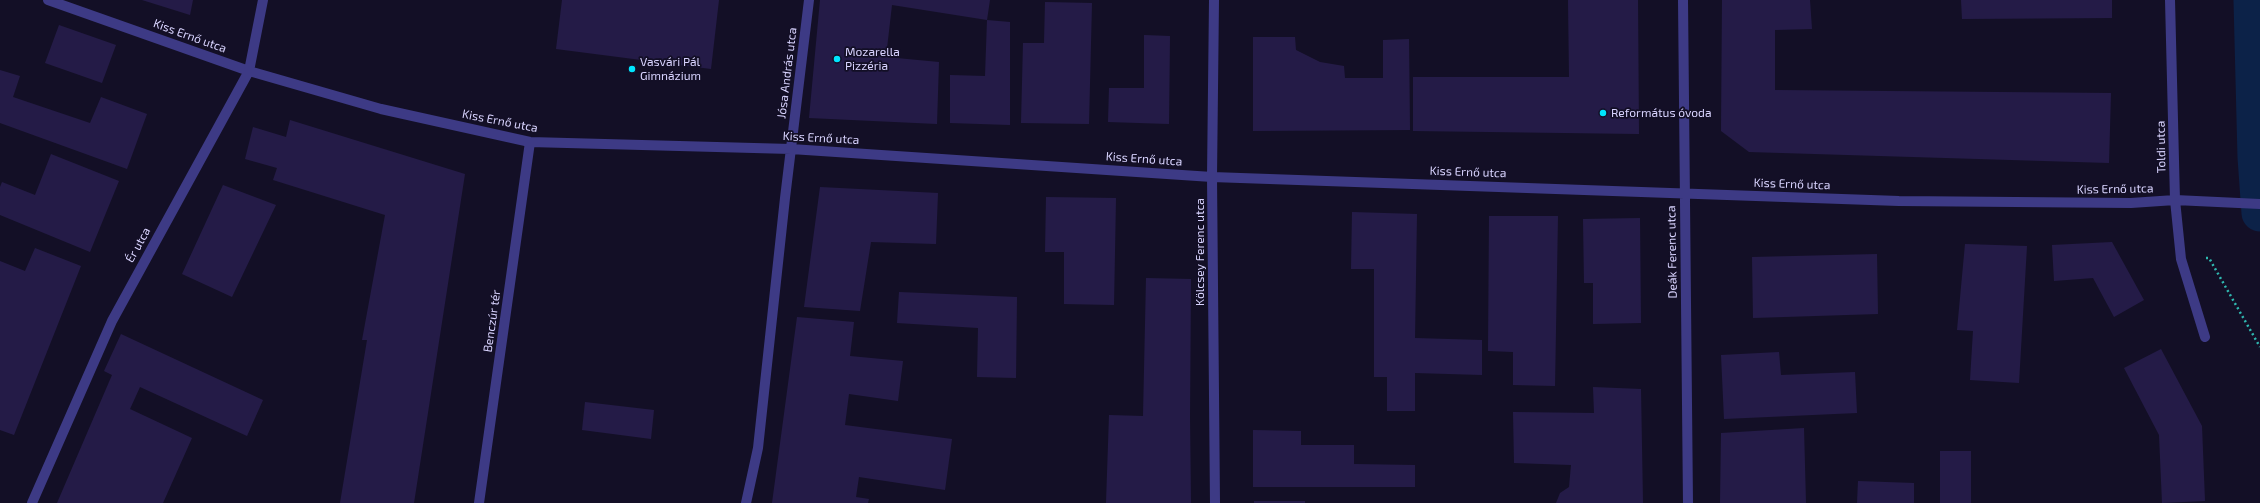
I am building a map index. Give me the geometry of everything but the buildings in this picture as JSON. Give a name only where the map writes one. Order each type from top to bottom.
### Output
[{"type":"street","name":"Kiss Ernő utca","points":[[48,0],[249,71],[381,109],[530,142],[791,149],[1212,177],[1684,192],[1899,201],[2131,203],[2175,200],[2211,203],[2260,204]]},
{"type":"street","name":"Ér utca","points":[[32,503],[112,321],[249,71],[263,0]]},
{"type":"street","name":"Jósa András utca","points":[[791,149],[809,0]]},
{"type":"street","name":"Kölcsey Ferenc utca","points":[[1214,0],[1212,177],[1215,503]]},
{"type":"street","name":"Deák Ferenc utca","points":[[1683,0],[1688,503]]},
{"type":"street","name":"Toldi utca","points":[[2170,0],[2175,200],[2181,260],[2205,337]]},
{"type":"street","name":"Benczúr tér","points":[[479,503],[530,142]]},
{"type":"street","points":[[746,503],[758,448],[791,149]]},
{"type":"path","points":[[2181,260],[2209,258],[2260,347]]},
{"type":"waterway","points":[[2252,0],[2256,157],[2260,213]]},
{"type":"place","name":"Mozarella Pizzéria","points":[[837,59]]},
{"type":"place","name":"Vasvári Pál Gimnázium","points":[[632,69]]},
{"type":"place","name":"Református óvoda","points":[[1603,113]]}]
